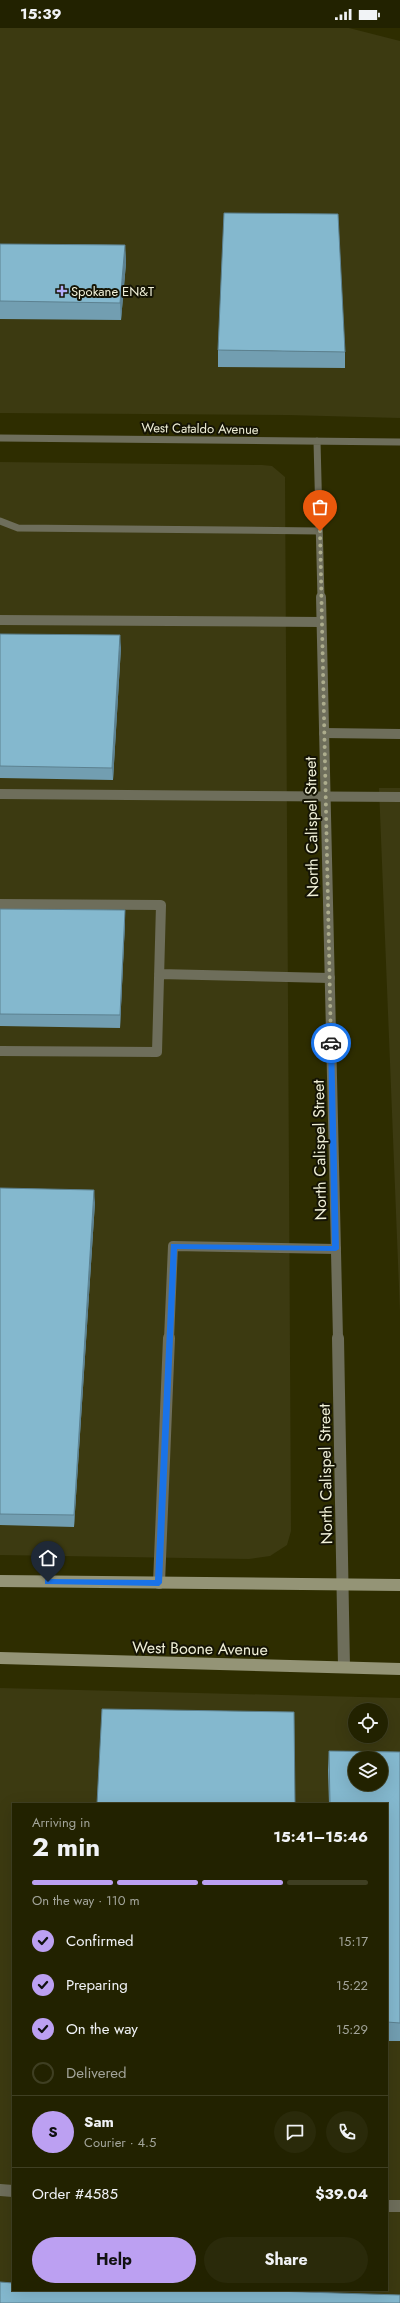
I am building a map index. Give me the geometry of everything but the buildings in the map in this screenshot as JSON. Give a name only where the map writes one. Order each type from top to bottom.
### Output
[{"type":"street","name":"West Cataldo Avenue","points":[[0,438],[400,442]]},
{"type":"street","name":"North Calispel Street","points":[[317,441],[336,1249],[344,1667]]},
{"type":"street","points":[[0,521],[18,528],[320,531]]},
{"type":"street","points":[[0,620],[321,622]]},
{"type":"street","points":[[324,733],[400,734]]},
{"type":"street","points":[[0,794],[325,796],[400,798]]},
{"type":"street","points":[[0,904],[161,905],[157,1052],[0,1051]]},
{"type":"street","points":[[159,974],[330,978]]},
{"type":"street","points":[[159,1583],[173,1246],[336,1249]]},
{"type":"street","points":[[0,1581],[400,1585]]},
{"type":"street","name":"West Boone Avenue","points":[[0,1658],[400,1669]]},
{"type":"street","points":[[0,2190],[12,2191]]},
{"type":"street","points":[[388,2206],[400,2206]]},
{"type":"shaded area","points":[[0,28],[349,28],[400,41],[400,418],[288,415],[0,413]]},
{"type":"shaded area","points":[[0,462],[262,465],[272,466],[285,477],[291,1531],[287,1545],[270,1556],[249,1559],[0,1555]]},
{"type":"shaded area","points":[[379,788],[400,788],[400,1312]]},
{"type":"shaded area","points":[[0,1688],[400,1698],[400,2303],[0,2303]]},
{"type":"way so far","points":[[320,531],[331,1043]]},
{"type":"place","name":"Spokane EN&T","points":[[62,291]]},
{"type":"route","points":[[48,1582],[159,1583],[173,1246],[336,1249],[331,1043]]}]
